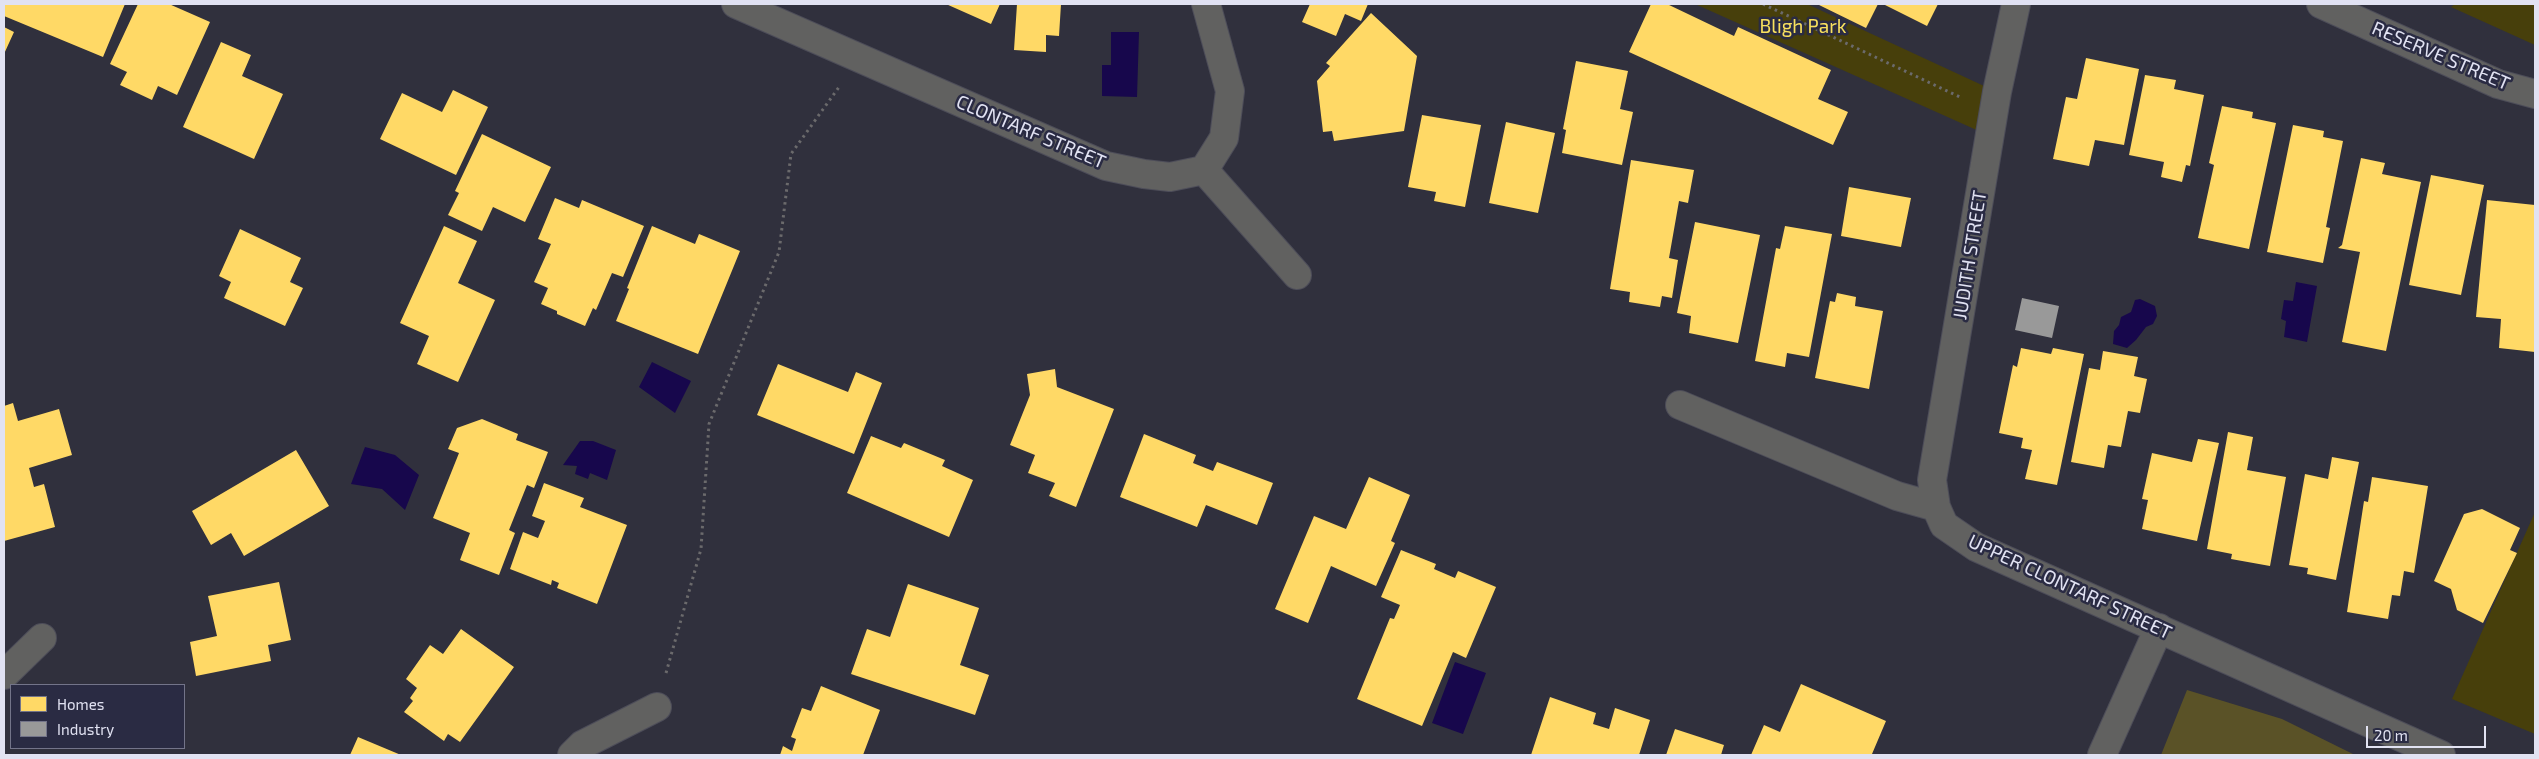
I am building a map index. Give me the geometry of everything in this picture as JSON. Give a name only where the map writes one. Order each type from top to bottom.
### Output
[{"type":"street","name":"CLONTARF STREET","points":[[736,4],[1106,166],[1144,174],[1170,176],[1204,170]]},
{"type":"street","points":[[1206,4],[1230,91],[1224,138],[1204,170],[1297,275]]},
{"type":"street","name":"JUDITH STREET","points":[[1936,507],[1932,480],[1994,113],[2016,4]]},
{"type":"street","name":"RESERVE STREET","points":[[2321,4],[2498,84],[2535,94]]},
{"type":"street","points":[[1680,405],[1897,496],[1936,507]]},
{"type":"street","name":"UPPER CLONTARF STREET","points":[[1936,507],[1944,525],[1976,547],[2441,755]]},
{"type":"street","points":[[2102,755],[2159,628]]},
{"type":"street","points":[[4,675],[42,638]]},
{"type":"street","points":[[572,755],[582,745],[657,706]]},
{"type":"path","points":[[1763,4],[1994,113]]},
{"type":"path","points":[[657,706],[701,549],[709,424],[780,252],[791,154],[860,58]]},
{"type":"green space","name":"Bligh Park","points":[[1695,4],[1807,4],[1997,92],[1990,136]]},
{"type":"green space","points":[[2455,4],[2535,4],[2535,45],[2451,7]]},
{"type":"green space","points":[[2535,512],[2535,734],[2452,699]]},
{"type":"shaded area","points":[[1111,32],[1139,32],[1137,97],[1102,96],[1102,65],[1111,65]]},
{"type":"shaded area","points":[[2296,282],[2317,286],[2307,342],[2284,337],[2286,321],[2281,319],[2284,300],[2293,301]]},
{"type":"shaded area","points":[[2140,299],[2155,306],[2157,316],[2153,324],[2146,327],[2127,348],[2113,344],[2114,331],[2119,325],[2121,317],[2131,312],[2135,300]]},
{"type":"shaded area","points":[[652,362],[691,381],[675,413],[639,387]]},
{"type":"shaded area","points":[[580,441],[593,441],[616,450],[607,480],[590,473],[588,479],[575,474],[577,466],[563,465]]},
{"type":"shaded area","points":[[365,447],[395,455],[419,475],[405,510],[382,489],[351,484]]},
{"type":"shaded area","points":[[1455,662],[1486,673],[1463,734],[1432,723]]},
{"type":"shaded area","points":[[2187,690],[2282,719],[2355,755],[2161,755]]},
{"type":"building: Homes","points":[[4,4],[125,4],[103,57],[4,16]]},
{"type":"building: Homes","points":[[138,4],[169,4],[210,22],[177,95],[158,86],[152,100],[120,85],[127,72],[110,64]]},
{"type":"building: Homes","points":[[946,4],[1000,4],[991,24]]},
{"type":"building: Homes","points":[[1017,4],[1061,4],[1059,36],[1046,35],[1046,52],[1014,50]]},
{"type":"building: Homes","points":[[1310,4],[1368,4],[1361,21],[1345,14],[1336,36],[1302,22]]},
{"type":"building: Homes","points":[[1651,4],[1667,4],[1734,36],[1738,27],[1831,70],[1818,99],[1848,112],[1833,145],[1629,52]]},
{"type":"building: Homes","points":[[1817,4],[1878,4],[1866,28]]},
{"type":"building: Homes","points":[[1883,4],[1938,4],[1927,26]]},
{"type":"building: Homes","points":[[1371,13],[1417,56],[1404,131],[1334,141],[1332,131],[1323,132],[1317,81],[1330,66],[1326,63]]},
{"type":"building: Homes","points":[[4,27],[14,32],[4,54]]},
{"type":"building: Homes","points":[[221,42],[251,55],[242,76],[283,94],[254,159],[183,127]]},
{"type":"building: Homes","points":[[2086,58],[2139,69],[2124,145],[2095,140],[2089,166],[2053,159],[2066,97],[2077,99]]},
{"type":"building: Homes","points":[[1576,61],[1628,71],[1620,109],[1633,112],[1622,165],[1562,153],[1566,130],[1563,129]]},
{"type":"building: Homes","points":[[2145,75],[2176,80],[2174,89],[2204,95],[2190,166],[2186,165],[2182,182],[2161,177],[2164,162],[2129,155]]},
{"type":"building: Homes","points":[[453,90],[488,107],[456,175],[380,139],[402,93],[442,112]]},
{"type":"building: Homes","points":[[2222,106],[2253,112],[2252,118],[2276,123],[2249,249],[2198,238],[2214,165],[2209,163]]},
{"type":"building: Homes","points":[[1422,115],[1481,125],[1465,207],[1434,201],[1436,192],[1408,187]]},
{"type":"building: Homes","points":[[1506,122],[1555,133],[1538,213],[1489,203]]},
{"type":"building: Homes","points":[[2293,125],[2324,131],[2323,137],[2343,141],[2326,227],[2330,228],[2323,263],[2267,252]]},
{"type":"building: Homes","points":[[482,134],[551,167],[525,222],[493,207],[482,231],[448,215],[459,193],[455,191]]},
{"type":"building: Homes","points":[[2361,158],[2385,163],[2382,174],[2421,182],[2386,351],[2342,342],[2360,252],[2338,248],[2342,245]]},
{"type":"building: Homes","points":[[1631,160],[1694,170],[1688,203],[1679,201],[1669,258],[1678,260],[1672,298],[1662,296],[1660,307],[1629,302],[1630,292],[1610,289]]},
{"type":"building: Homes","points":[[2431,175],[2484,185],[2461,295],[2409,285]]},
{"type":"building: Homes","points":[[1849,187],[1911,198],[1901,247],[1841,236]]},
{"type":"building: Homes","points":[[555,198],[579,208],[582,200],[644,226],[623,277],[612,273],[596,310],[593,308],[585,326],[557,314],[557,311],[541,304],[548,288],[534,282],[551,244],[538,239]]},
{"type":"building: Homes","points":[[2487,200],[2535,205],[2535,352],[2499,348],[2501,319],[2476,317]]},
{"type":"building: Homes","points":[[1695,222],[1760,235],[1738,343],[1689,333],[1691,316],[1677,313]]},
{"type":"building: Homes","points":[[444,226],[477,241],[458,283],[495,300],[458,382],[417,364],[429,336],[400,323]]},
{"type":"building: Homes","points":[[652,226],[695,244],[699,234],[740,251],[698,354],[616,321]]},
{"type":"building: Homes","points":[[1785,226],[1832,234],[1809,357],[1787,353],[1785,367],[1755,361],[1776,248],[1780,249]]},
{"type":"building: Homes","points":[[240,229],[301,258],[290,282],[303,288],[285,326],[224,298],[231,282],[219,276]]},
{"type":"building: Homes","points":[[1837,293],[1856,297],[1855,306],[1883,311],[1869,389],[1815,378],[1830,301],[1835,302]]},
{"type":"building: Homes","points":[[2021,348],[2051,354],[2053,348],[2084,354],[2057,485],[2025,479],[2032,450],[2021,448],[2023,438],[1999,433],[2013,365],[2017,367]]},
{"type":"building: Homes","points":[[2103,351],[2138,357],[2134,376],[2147,379],[2140,413],[2128,411],[2121,447],[2108,445],[2104,468],[2071,462],[2089,368],[2100,370]]},
{"type":"building: Homes","points":[[778,364],[848,392],[856,372],[882,383],[854,454],[757,415]]},
{"type":"building: Homes","points":[[1055,369],[1057,387],[1114,409],[1076,507],[1049,496],[1055,483],[1028,473],[1035,455],[1010,445],[1030,395],[1027,374]]},
{"type":"building: Homes","points":[[13,403],[18,421],[59,409],[72,455],[29,468],[34,487],[44,484],[55,527],[4,541],[4,406]]},
{"type":"building: Homes","points":[[482,419],[518,434],[516,440],[548,452],[534,488],[527,485],[509,530],[515,533],[499,575],[460,560],[470,533],[433,518],[459,453],[448,449],[457,428]]},
{"type":"building: Homes","points":[[2228,432],[2253,437],[2247,470],[2286,477],[2270,566],[2231,559],[2232,554],[2207,549]]},
{"type":"building: Homes","points":[[1144,434],[1196,455],[1193,463],[1213,471],[1217,462],[1273,483],[1257,525],[1206,505],[1197,527],[1120,497]]},
{"type":"building: Homes","points":[[871,436],[901,448],[904,443],[945,460],[942,466],[973,480],[949,537],[847,493]]},
{"type":"building: Homes","points":[[2198,439],[2219,443],[2197,541],[2142,529],[2148,500],[2142,499],[2152,453],[2192,462]]},
{"type":"building: Homes","points":[[296,450],[329,506],[244,556],[231,533],[211,545],[192,511]]},
{"type":"building: Homes","points":[[2332,457],[2359,462],[2336,580],[2307,574],[2308,568],[2289,565],[2305,474],[2328,479]]},
{"type":"building: Homes","points":[[1369,477],[1410,495],[1391,541],[1395,543],[1376,586],[1331,566],[1308,623],[1275,609],[1314,516],[1346,529]]},
{"type":"building: Homes","points":[[2372,477],[2428,486],[2414,573],[2404,571],[2400,596],[2392,595],[2388,619],[2347,612],[2364,501],[2368,502]]},
{"type":"building: Homes","points":[[544,483],[584,498],[580,507],[627,525],[597,604],[557,588],[559,583],[552,580],[551,585],[510,569],[523,532],[538,538],[545,521],[532,516]]},
{"type":"building: Homes","points":[[2482,509],[2520,528],[2510,550],[2517,553],[2483,623],[2457,610],[2451,589],[2434,581],[2464,514]]},
{"type":"building: Homes","points":[[1401,550],[1436,564],[1434,569],[1455,578],[1458,571],[1496,587],[1466,658],[1453,652],[1422,726],[1357,699],[1390,618],[1394,619],[1400,605],[1381,597]]},
{"type":"building: Homes","points":[[279,582],[291,640],[268,645],[271,661],[196,676],[190,642],[217,636],[208,596]]},
{"type":"building: Homes","points":[[908,584],[979,608],[960,665],[989,675],[975,715],[851,674],[867,629],[890,637]]},
{"type":"building: Homes","points":[[461,629],[514,667],[460,742],[448,734],[444,741],[404,712],[413,701],[410,698],[417,688],[406,679],[430,645],[443,654]]},
{"type":"building: Homes","points":[[1801,684],[1886,721],[1872,754],[1876,755],[1751,755],[1764,725],[1780,732]]},
{"type":"building: Homes","points":[[821,686],[880,710],[863,755],[780,755],[783,746],[792,751],[796,739],[791,737],[802,708],[811,711]]},
{"type":"building: Homes","points":[[1550,697],[1596,713],[1593,724],[1609,729],[1615,708],[1650,720],[1639,755],[1531,755]]},
{"type":"building: Homes","points":[[1675,729],[1724,745],[1721,755],[1666,755]]},
{"type":"building: Homes","points":[[358,737],[401,755],[350,755]]},
{"type":"building: Industry","points":[[2022,298],[2059,306],[2052,338],[2015,330]]}]
